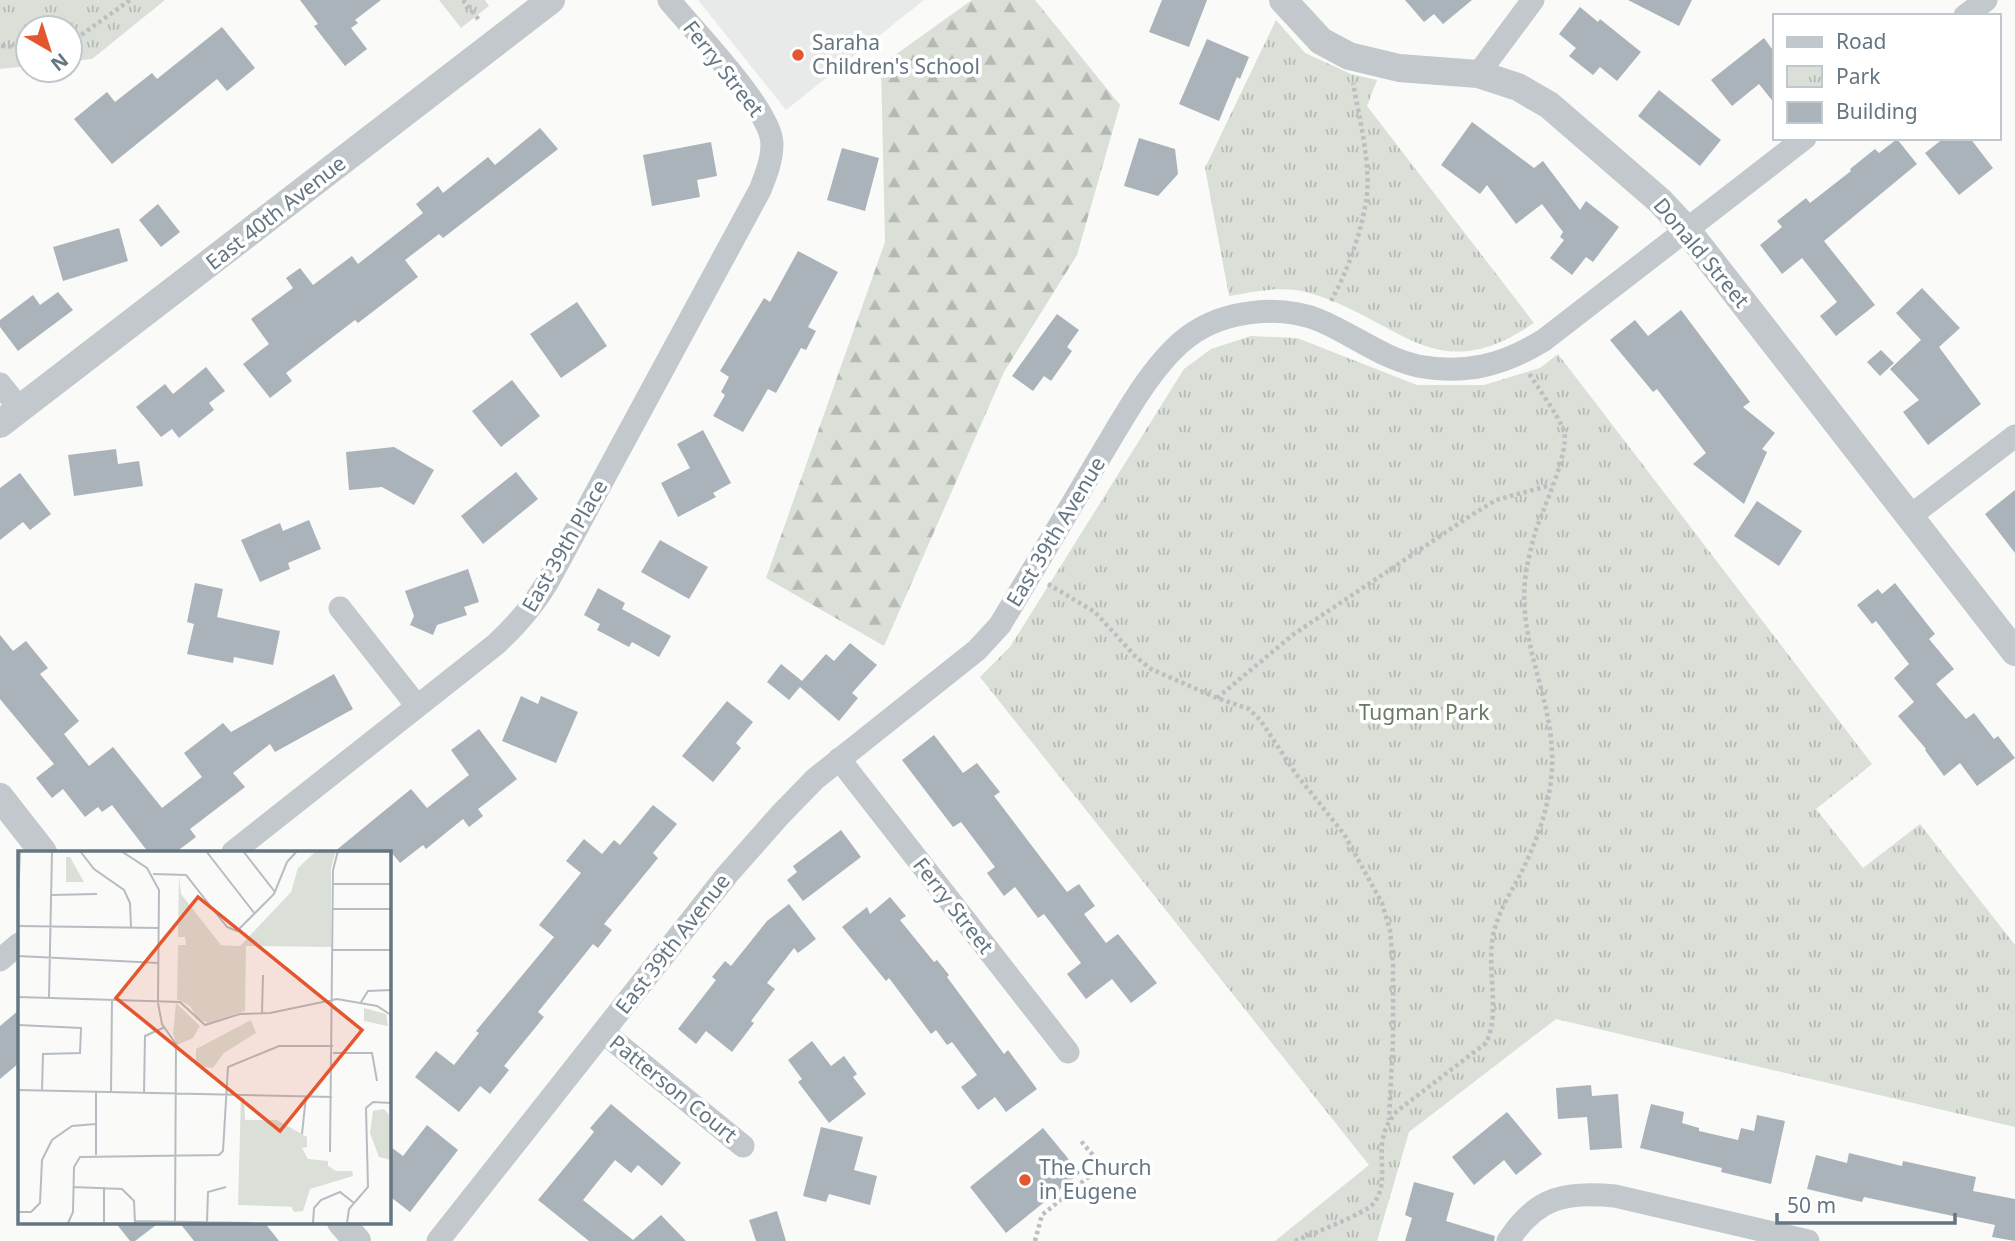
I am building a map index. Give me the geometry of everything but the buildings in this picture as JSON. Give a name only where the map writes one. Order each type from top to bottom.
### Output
[{"type":"street","name":"East 40th Avenue","points":[[10,417],[551,0]]},
{"type":"street","name":"Ferry Street","points":[[669,0],[758,107],[772,141]]},
{"type":"street","name":"Donald Street","points":[[1283,0],[1321,41],[1349,55],[1399,68],[1478,74],[1518,87],[1549,105],[1660,201],[1686,229],[2015,652]]},
{"type":"street","points":[[1478,74],[1533,0]]},
{"type":"street","points":[[1968,14],[1986,0]]},
{"type":"street","name":"East 39th Avenue","points":[[438,1241],[727,875],[789,806],[839,759],[977,650],[1000,625],[1128,412],[1163,360],[1189,335],[1223,318],[1254,312],[1292,313],[1320,320],[1379,352],[1416,365],[1453,370],[1489,366],[1519,356],[1544,340],[1802,140]]},
{"type":"street","name":"East 39th Place","points":[[234,851],[522,621],[539,597],[760,190],[769,166],[772,141]]},
{"type":"street","points":[[0,384],[10,417]]},
{"type":"street","points":[[1909,517],[2015,436]]},
{"type":"street","points":[[340,608],[417,706]]},
{"type":"street","name":"Ferry Street","points":[[839,759],[1068,1052]]},
{"type":"street","points":[[0,797],[42,851]]},
{"type":"street","points":[[0,960],[18,945]]},
{"type":"street","name":"Patterson Court","points":[[603,1032],[743,1146]]},
{"type":"street","points":[[1508,1241],[1536,1208],[1558,1198],[1585,1193],[1615,1196],[1808,1241]]},
{"type":"street","points":[[343,1224],[356,1241]]},
{"type":"path","points":[[84,33],[130,0]]},
{"type":"path","points":[[463,0],[479,20]]},
{"type":"path","points":[[1320,320],[1344,276],[1367,199],[1366,164],[1349,55]]},
{"type":"path","points":[[1388,1121],[1397,1111],[1486,1043],[1492,1030],[1491,971],[1495,928],[1530,854],[1545,814],[1552,752],[1525,622],[1524,594],[1535,531],[1564,443],[1563,431],[1519,356]]},
{"type":"path","points":[[1217,698],[1294,634],[1467,518],[1496,500],[1552,485]]},
{"type":"path","points":[[1030,574],[1095,612],[1135,656],[1151,669],[1249,709],[1261,721],[1296,774],[1344,834],[1382,904],[1390,930],[1393,964],[1393,1041],[1388,1121],[1381,1142],[1381,1188],[1373,1205],[1295,1241]]},
{"type":"path","points":[[1035,1241],[1042,1215],[1102,1166],[1081,1141]]},
{"type":"shaded area","name":"Saraha Children's School","points":[[698,0],[924,0],[786,110]]},
{"type":"green space","points":[[0,0],[165,0],[92,59],[84,60],[84,14],[14,14],[14,68],[0,69]]},
{"type":"green space","points":[[439,0],[485,0],[489,6],[461,28]]},
{"type":"green space","points":[[972,0],[1035,0],[1120,105],[1077,255],[1004,372],[884,646],[766,578],[885,242],[881,65]]},
{"type":"green space","points":[[1276,20],[1305,53],[1351,74],[1377,80],[1367,106],[1534,323],[1500,342],[1471,351],[1445,351],[1420,344],[1344,306],[1302,291],[1271,290],[1229,296],[1205,168]]},
{"type":"green space","name":"Tugman Park","points":[[1251,336],[1297,338],[1417,385],[1484,385],[1540,368],[1558,354],[1872,764],[1816,809],[1863,868],[1920,824],[2015,945],[2015,1127],[1556,1019],[1409,1132],[1377,1241],[1275,1241],[1369,1165],[980,677],[1010,647],[1184,369],[1211,349]]},
{"type":"place","name":"Saraha Children's School","points":[[798,55]]},
{"type":"place","name":"The Church in Eugene","points":[[1025,1180]]}]
